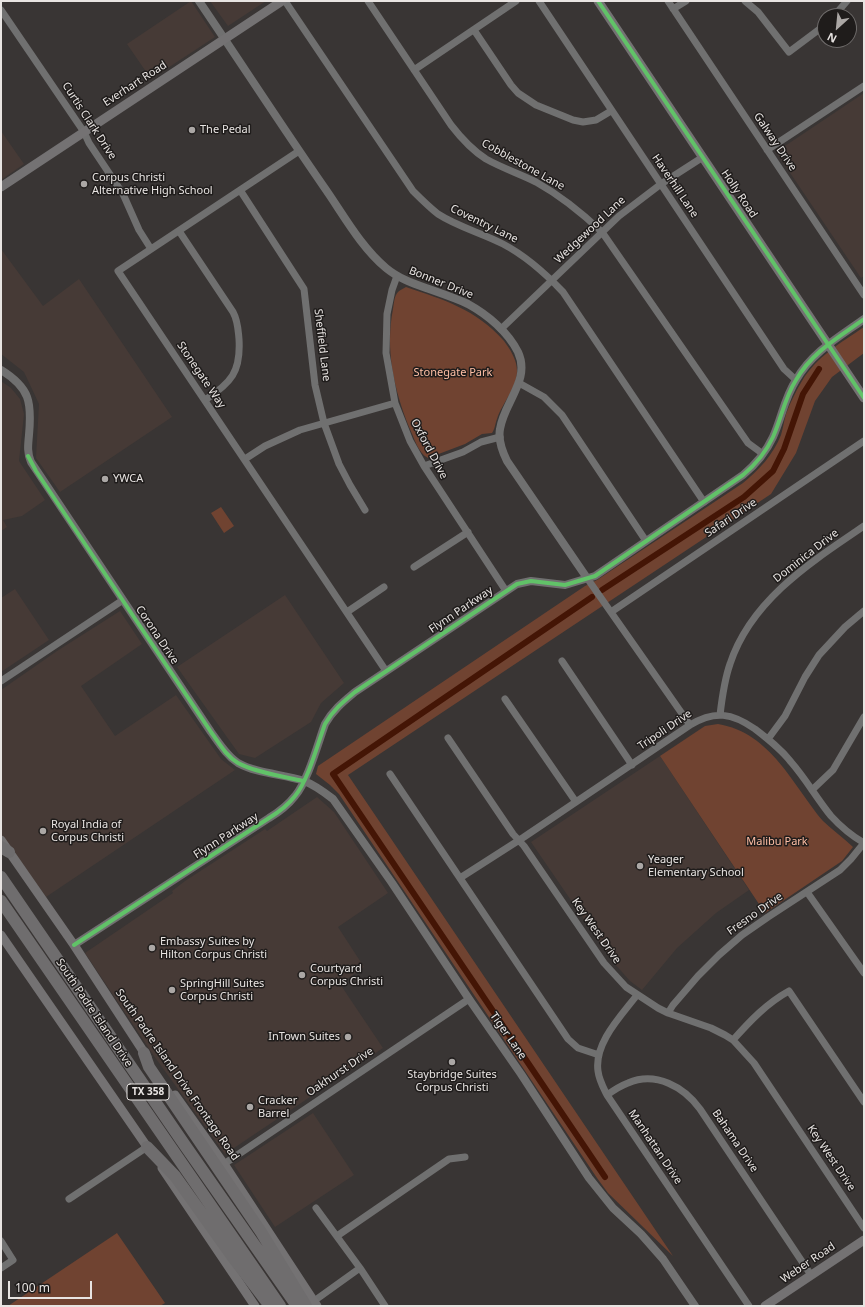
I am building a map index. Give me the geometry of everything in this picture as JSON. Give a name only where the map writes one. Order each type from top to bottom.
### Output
[{"type":"highway","name":"South Padre Island Drive","points":[[1,877],[297,1306]]},
{"type":"highway","name":"South Padre Island Drive","points":[[1,901],[280,1306]]},
{"type":"highway","points":[[144,1053],[149,1067],[312,1304]]},
{"type":"highway","points":[[147,1147],[175,1176],[270,1306]]},
{"type":"main road","name":"Everhart Road","points":[[1,187],[282,1]]},
{"type":"main road","name":"Holly Road","points":[[598,1],[864,398]]},
{"type":"main road","name":"South Padre Island Drive Frontage Road","points":[[1,840],[5,849],[74,946],[144,1053],[224,1164],[264,1223],[312,1304]]},
{"type":"main road","points":[[1,935],[255,1306]]},
{"type":"main road","name":"Weber Road","points":[[765,1306],[864,1240]]},
{"type":"street","name":"Bonner Drive","points":[[199,1],[366,249],[397,276],[467,304],[481,312],[501,329],[518,353],[521,363],[521,374],[519,383],[503,417],[500,429],[502,451],[587,578]]},
{"type":"street","name":"Coventry Lane","points":[[285,1],[413,191],[422,201],[450,221],[504,244],[536,266],[563,292],[704,502]]},
{"type":"street","name":"Cobblestone Lane","points":[[368,1],[452,125],[467,144],[486,159],[551,191],[578,210],[602,232],[748,443],[763,454]]},
{"type":"street","points":[[414,70],[516,1]]},
{"type":"street","name":"Haverhill Lane","points":[[539,1],[784,369],[796,380]]},
{"type":"street","name":"Galway Drive","points":[[668,1],[864,294]]},
{"type":"street","points":[[673,9],[686,1]]},
{"type":"street","points":[[745,1],[758,12],[789,52],[817,31]]},
{"type":"street","name":"Curtis Clark Drive","points":[[1,10],[84,132],[89,143],[123,194],[139,230],[151,249]]},
{"type":"street","points":[[474,30],[511,84],[518,93],[527,100],[550,111],[583,122],[596,120],[611,111]]},
{"type":"street","points":[[767,150],[864,86]]},
{"type":"street","name":"Stonegate Way","points":[[299,151],[118,271],[386,671]]},
{"type":"street","name":"Wedgewood Lane","points":[[501,329],[602,232],[633,205],[661,184],[703,157]]},
{"type":"street","name":"Sheffield Lane","points":[[240,190],[304,289],[315,385],[324,423],[339,464],[365,510]]},
{"type":"street","points":[[179,231],[233,312],[237,319],[238,325],[240,352],[238,364],[233,376],[227,384],[205,400]]},
{"type":"street","name":"Oxford Drive","points":[[397,276],[392,290],[387,314],[386,347],[388,369],[395,403],[410,441],[424,466],[506,590]]},
{"type":"street","name":"Flynn Parkway","points":[[74,946],[279,812],[296,795],[304,781],[325,724],[330,715],[340,704],[386,671],[506,590],[525,581],[565,585],[595,576],[743,476],[763,454],[773,436],[787,396],[810,360],[828,344],[864,319]]},
{"type":"street","name":"Corona Drive","points":[[1,370],[16,379],[30,403],[31,417],[28,448],[31,462],[226,752],[237,762],[252,768],[304,781]]},
{"type":"street","points":[[519,383],[544,397],[562,415],[646,541]]},
{"type":"street","points":[[245,459],[265,446],[300,430],[395,403]]},
{"type":"street","points":[[424,466],[464,452],[481,442],[500,437]]},
{"type":"street","name":"Safari Drive","points":[[611,612],[864,441]]},
{"type":"street","name":"Dominica Drive","points":[[720,715],[723,691],[730,662],[743,636],[759,612],[802,570],[864,526]]},
{"type":"street","points":[[414,567],[468,532]]},
{"type":"street","points":[[587,578],[690,725]]},
{"type":"street","points":[[347,612],[384,587]]},
{"type":"street","points":[[1,681],[123,600]]},
{"type":"street","points":[[768,739],[785,716],[805,677],[820,655],[837,635],[864,611]]},
{"type":"street","points":[[562,661],[632,765]]},
{"type":"street","points":[[505,699],[576,802]]},
{"type":"street","name":"Tripoli Drive","points":[[460,878],[690,725],[701,719],[720,715],[738,719],[768,739],[792,762],[838,823],[864,843]]},
{"type":"street","points":[[812,790],[836,765],[864,717]]},
{"type":"street","name":"Key West Drive","points":[[448,738],[513,834],[519,840],[604,963],[621,982],[637,995],[668,1013],[711,1028],[734,1040],[754,1063],[864,1228]]},
{"type":"street","points":[[390,774],[568,1039],[578,1048],[598,1055]]},
{"type":"street","name":"Tiger Lane","points":[[304,781],[320,789],[333,799],[392,883],[521,1074],[589,1178],[613,1208],[641,1234],[663,1259],[695,1306]]},
{"type":"street","name":"Fresno Drive","points":[[668,1013],[698,976],[719,955],[742,936],[846,865],[864,843]]},
{"type":"street","points":[[807,892],[864,972]]},
{"type":"street","points":[[734,1040],[765,1008],[780,996],[790,991],[864,1102]]},
{"type":"street","name":"Manhattan Drive","points":[[637,995],[606,1038],[598,1055],[598,1072],[601,1082],[607,1095],[749,1306]]},
{"type":"street","name":"Oakhurst Drive","points":[[224,1164],[469,998]]},
{"type":"street","name":"Bahama Drive","points":[[607,1095],[629,1082],[640,1079],[664,1081],[675,1085],[685,1092],[700,1109],[811,1275]]},
{"type":"street","points":[[69,1199],[147,1147]]},
{"type":"street","points":[[337,1236],[449,1159],[465,1157]]},
{"type":"street","points":[[316,1208],[360,1268],[385,1306]]},
{"type":"street","points":[[1,1241],[14,1260],[1,1268]]},
{"type":"street","points":[[312,1304],[360,1268]]},
{"type":"shaded area","points":[[191,1],[215,37],[151,79],[127,44]]},
{"type":"shaded area","points":[[210,1],[266,1],[228,26]]},
{"type":"shaded area","points":[[864,93],[864,276],[861,278],[776,152]]},
{"type":"shaded area","points":[[1,131],[24,164],[1,180]]},
{"type":"shaded area","points":[[1,249],[43,306],[79,279],[172,417],[60,492],[36,458],[39,404],[24,372],[1,354]]},
{"type":"shaded area","points":[[1,381],[11,388],[20,399],[24,414],[19,461],[45,500],[22,516],[3,520],[7,527],[1,531]]},
{"type":"shaded area","points":[[15,589],[49,640],[1,672],[1,598]]},
{"type":"shaded area","points":[[285,595],[344,683],[321,703],[311,722],[255,758],[239,754],[177,667]]},
{"type":"shaded area","points":[[120,611],[142,644],[81,686],[115,736],[176,695],[221,759],[235,770],[46,897],[1,834],[1,690],[57,651]]},
{"type":"shaded area","name":"Yeager Elementary School","points":[[660,756],[749,890],[716,913],[677,948],[642,990],[630,981],[614,963],[531,842]]},
{"type":"shaded area","points":[[317,797],[334,812],[388,893],[338,927],[364,967],[340,984],[383,1048],[225,1154],[154,1056],[85,953],[173,893],[172,891],[185,881],[265,829],[267,831]]},
{"type":"shaded area","points":[[313,1113],[354,1175],[275,1227],[234,1165]]},
{"type":"green space","name":"Stonegate Park","points":[[406,287],[446,301],[471,313],[493,330],[504,341],[513,355],[517,367],[515,383],[499,413],[492,433],[482,434],[465,444],[428,458],[419,449],[409,427],[399,398],[392,369],[390,339],[394,302],[397,294]]},
{"type":"green space","points":[[864,327],[864,353],[832,377],[815,401],[796,453],[771,494],[348,775],[673,1256],[608,1193],[339,794],[316,774],[318,766],[585,586],[597,580],[743,483],[755,473],[770,456],[781,435],[789,406],[808,372],[822,357],[838,344]]},
{"type":"green space","points":[[221,507],[234,526],[224,533],[211,513]]},
{"type":"green space","name":"Malibu Park","points":[[718,724],[736,729],[752,738],[766,749],[779,762],[823,821],[853,847],[842,861],[765,913],[660,756],[705,726]]},
{"type":"green space","points":[[117,1233],[165,1303],[160,1306],[8,1306]]},
{"type":"waterway","points":[[602,590],[744,497],[773,471],[784,449],[803,394],[819,369]]},
{"type":"waterway","points":[[592,597],[333,774],[605,1177]]},
{"type":"cycle path","points":[[598,1],[864,398]]},
{"type":"cycle path","points":[[74,945],[280,811],[300,789],[328,719],[335,710],[355,692],[517,584],[531,581],[565,585],[595,576],[743,475],[760,458],[770,443],[792,387],[802,370],[818,353],[864,319]]},
{"type":"cycle path","points":[[28,456],[36,471],[226,753],[238,763],[252,769],[304,781]]},
{"type":"place","name":"The Pedal","points":[[192,130]]},
{"type":"place","name":"Corpus Christi Alternative High School","points":[[84,184]]},
{"type":"place","name":"YWCA","points":[[105,479]]},
{"type":"place","name":"Royal India of Corpus Christi","points":[[43,831]]},
{"type":"place","name":"Yeager Elementary School","points":[[640,866]]},
{"type":"place","name":"Embassy Suites by Hilton Corpus Christi","points":[[152,948]]},
{"type":"place","name":"Courtyard Corpus Christi","points":[[302,975]]},
{"type":"place","name":"SpringHill Suites Corpus Christi","points":[[172,990]]},
{"type":"place","name":"InTown Suites","points":[[348,1037]]},
{"type":"place","name":"Staybridge Suites Corpus Christi","points":[[452,1062]]},
{"type":"place","name":"Cracker Barrel","points":[[250,1107]]}]
